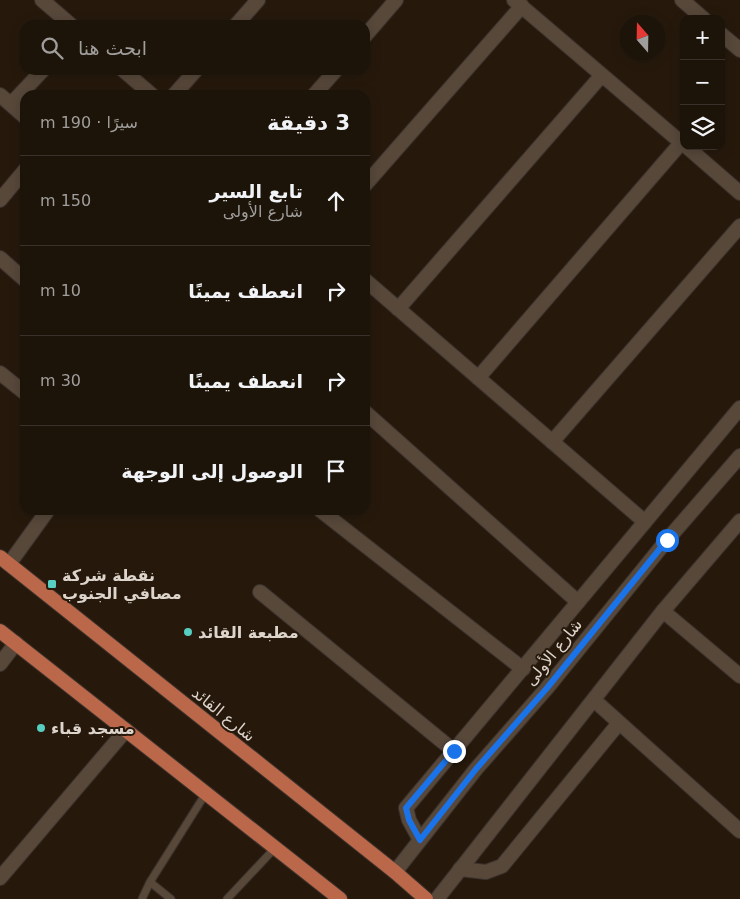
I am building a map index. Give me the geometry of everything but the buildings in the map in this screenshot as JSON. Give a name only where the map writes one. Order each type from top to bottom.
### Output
[{"type":"main road","name":"شارع القائد","points":[[4,561],[395,872],[426,899]]},
{"type":"main road","points":[[0,631],[276,848],[334,897]]},
{"type":"street","points":[[42,0],[65,20]]},
{"type":"street","points":[[240,20],[258,0]]},
{"type":"street","points":[[370,30],[396,0]]},
{"type":"street","points":[[682,0],[699,15]]},
{"type":"street","points":[[370,180],[518,3],[680,142]]},
{"type":"street","points":[[725,37],[740,50]]},
{"type":"street","points":[[24,90],[38,75]]},
{"type":"street","points":[[129,75],[146,90]]},
{"type":"street","points":[[178,90],[192,75]]},
{"type":"street","points":[[318,90],[332,75]]},
{"type":"street","points":[[398,309],[602,75]]},
{"type":"street","points":[[11,104],[20,94]]},
{"type":"street","points":[[0,95],[20,112]]},
{"type":"street","points":[[478,378],[680,150]]},
{"type":"street","points":[[690,150],[740,193]]},
{"type":"street","points":[[0,200],[20,176]]},
{"type":"street","points":[[552,442],[740,226]]},
{"type":"street","points":[[0,258],[20,276]]},
{"type":"street","points":[[370,284],[645,522]]},
{"type":"street","points":[[0,374],[20,389]]},
{"type":"street","points":[[420,840],[409,820],[406,808],[740,408]]},
{"type":"street","points":[[370,416],[578,602]]},
{"type":"street","name":"شارع الأولى","points":[[395,872],[476,769],[547,688],[667,540],[740,456]]},
{"type":"street","points":[[4,561],[44,515]]},
{"type":"street","points":[[326,515],[523,669]]},
{"type":"street","points":[[437,899],[663,612],[739,524]]},
{"type":"street","points":[[260,592],[454,751]]},
{"type":"street","points":[[663,612],[740,676]]},
{"type":"street","points":[[0,664],[16,643]]},
{"type":"street","points":[[594,700],[740,832]]},
{"type":"street","points":[[460,869],[486,872],[502,866],[619,722]]},
{"type":"street","points":[[0,878],[126,730]]},
{"type":"lane","points":[[142,899],[150,882],[206,793]]},
{"type":"lane","points":[[227,899],[276,848]]},
{"type":"lane","points":[[150,882],[171,899]]},
{"type":"place","name":"نقطة شركة مصافي الجنوب","points":[[52,584]]},
{"type":"place","name":"مطبعة القائد","points":[[188,632]]},
{"type":"place","name":"مسجد قباء","points":[[41,728]]},
{"type":"route","points":[[454,751],[406,808],[409,820],[420,840],[476,769],[547,688],[667,540]]}]
